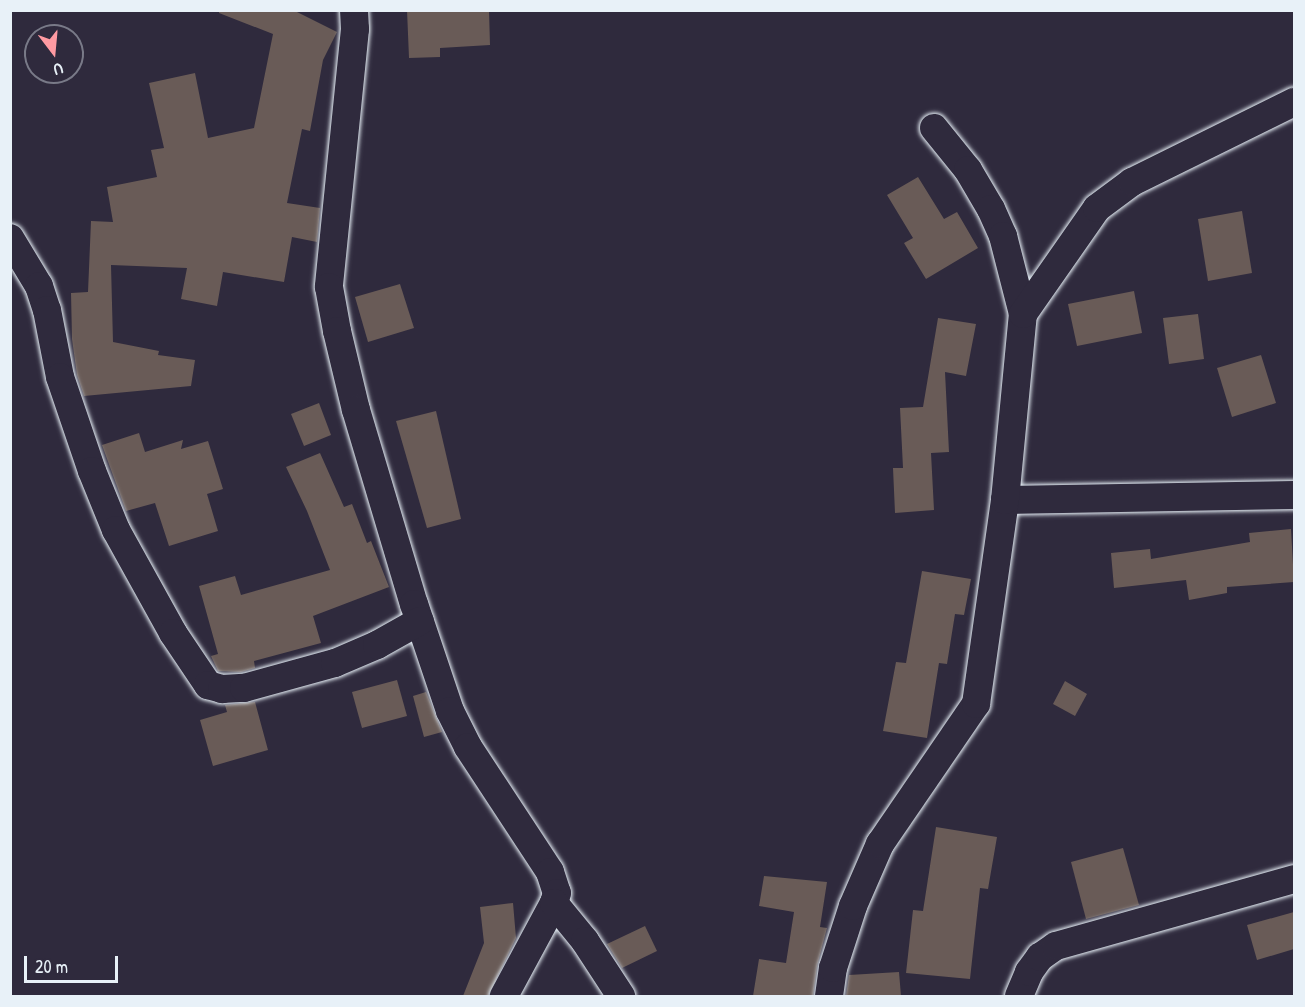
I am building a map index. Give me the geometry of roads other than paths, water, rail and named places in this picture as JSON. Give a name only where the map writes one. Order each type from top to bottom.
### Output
[{"type":"street","points":[[354,10],[355,29],[329,287],[356,410],[420,621],[450,711],[468,747],[550,872],[557,893],[554,903],[504,996]]},
{"type":"street","points":[[1023,314],[1096,208],[1132,182],[1294,102]]},
{"type":"street","points":[[829,996],[833,968],[853,906],[880,844],[976,704],[1005,500],[1023,314],[1003,236],[991,209],[968,170],[934,128]]},
{"type":"street","points":[[10,238],[39,286],[47,310],[60,377],[92,471],[116,530],[173,633],[208,685],[222,689],[244,688],[335,663],[377,645],[420,621]]},
{"type":"street","points":[[1005,500],[1294,495]]},
{"type":"street","points":[[1019,996],[1029,972],[1040,957],[1056,946],[1294,879]]},
{"type":"street","points":[[554,903],[585,941],[621,996]]}]
